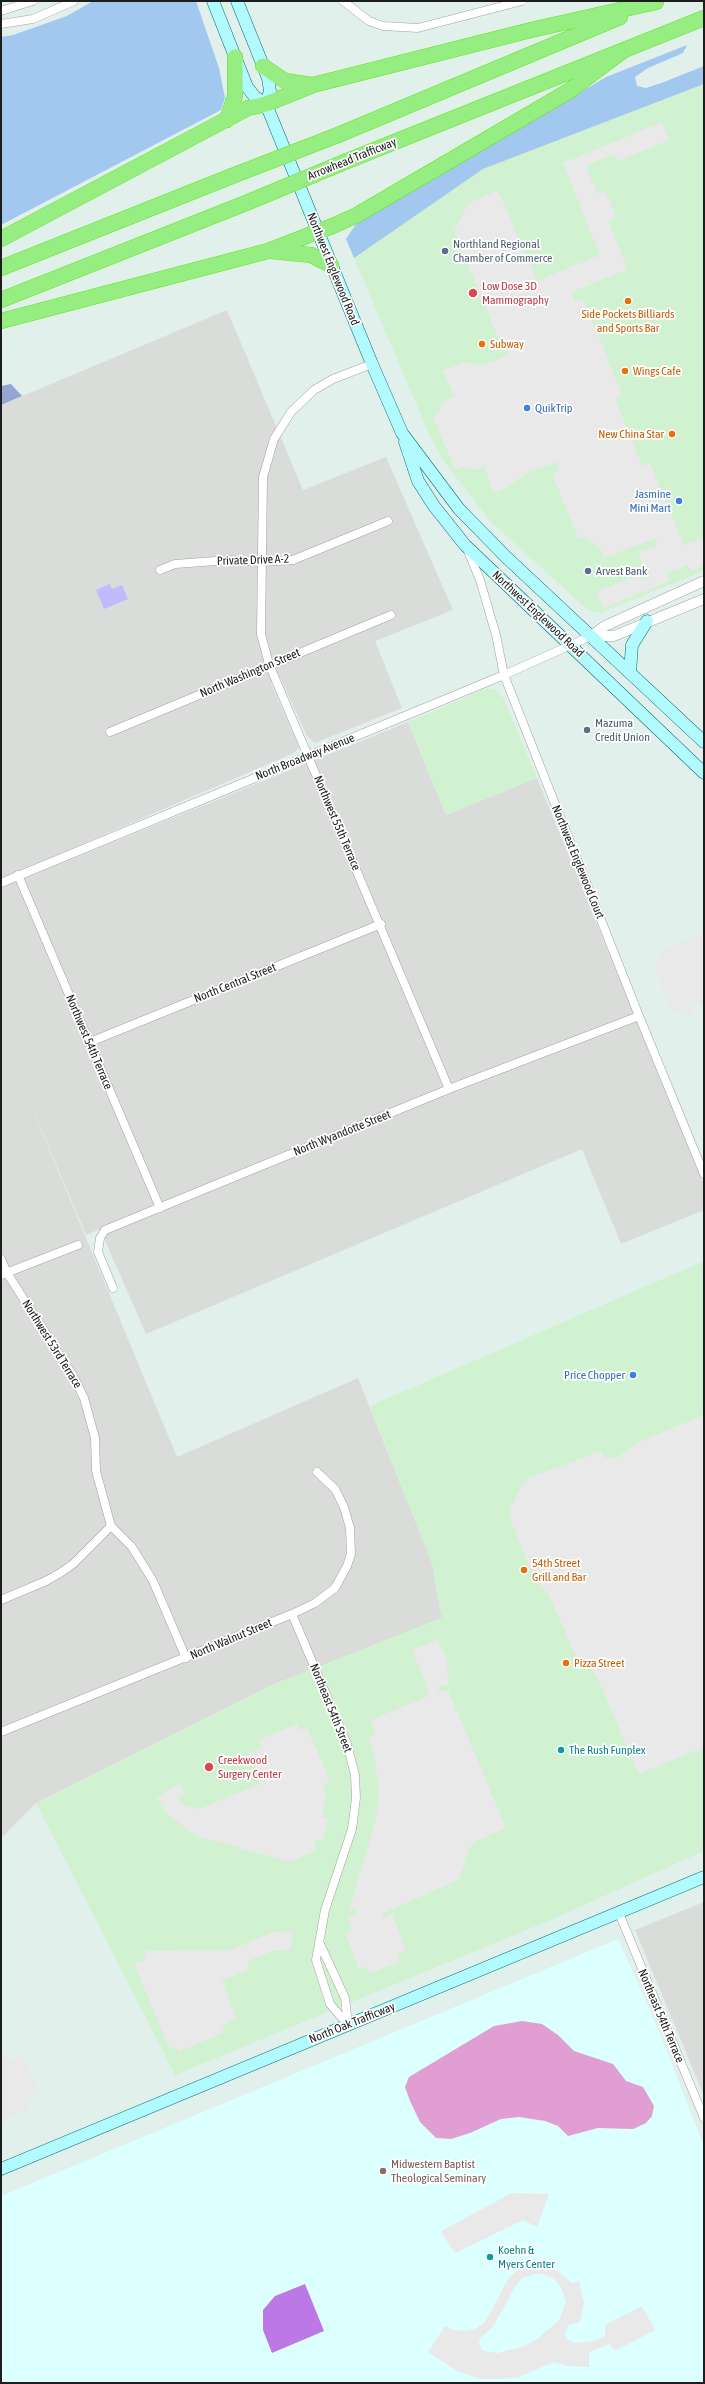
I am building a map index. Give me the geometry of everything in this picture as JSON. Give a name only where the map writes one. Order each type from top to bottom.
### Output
[{"type":"highway","points":[[1,239],[248,108],[266,104],[313,85],[531,30],[657,1]]},
{"type":"highway","points":[[1,268],[338,135],[657,1]]},
{"type":"highway","name":"Arrowhead Trafficway","points":[[1,300],[704,18]]},
{"type":"highway","points":[[1,321],[268,251],[357,215],[569,91],[624,50]]},
{"type":"highway","points":[[227,120],[235,96],[235,57]]},
{"type":"highway","points":[[263,66],[285,81],[313,85]]},
{"type":"highway","points":[[268,251],[312,256],[331,264]]},
{"type":"main road","name":"Northwest Englewood Road","points":[[213,1],[247,87],[255,97],[266,104],[372,364],[402,433],[418,481],[434,506],[465,545],[704,773]]},
{"type":"main road","points":[[237,1],[268,78],[270,91],[266,104]]},
{"type":"main road","name":"Northwest Englewood Road","points":[[402,433],[459,509],[506,557],[704,742]]},
{"type":"main road","points":[[630,672],[632,644],[647,622]]},
{"type":"main road","name":"North Oak Trafficway","points":[[1,2169],[348,2024],[704,1878]]},
{"type":"street","points":[[1,11],[33,1]]},
{"type":"street","points":[[344,1],[369,21],[383,26],[418,28],[522,1]]},
{"type":"street","points":[[1,24],[33,19],[68,2]]},
{"type":"street","name":"Northwest 55th Terrace","points":[[372,364],[333,379],[314,390],[291,412],[274,439],[268,454],[264,477],[261,634],[269,664],[381,924],[449,1089]]},
{"type":"street","name":"Private Drive A-2","points":[[160,570],[175,564],[229,560],[262,562],[293,560],[388,521]]},
{"type":"street","name":"Northwest Englewood Court","points":[[465,545],[480,580],[492,621],[504,675],[639,1016],[704,1174]]},
{"type":"street","name":"North Broadway Avenue","points":[[1,883],[504,675],[570,644],[592,636],[605,626],[704,581]]},
{"type":"street","name":"North Broadway Avenue","points":[[592,636],[614,636],[704,599]]},
{"type":"street","name":"North Washington Street","points":[[110,732],[269,664],[391,615]]},
{"type":"street","name":"Northwest 54th Terrace","points":[[18,875],[160,1208]]},
{"type":"street","name":"North Central Street","points":[[90,1042],[381,924]]},
{"type":"street","name":"North Wyandotte Street","points":[[113,1288],[98,1252],[101,1234],[105,1230],[449,1089],[639,1016]]},
{"type":"street","points":[[4,1274],[78,1245]]},
{"type":"street","name":"Northwest 53rd Terrace","points":[[1,1260],[4,1274],[73,1376],[84,1398],[95,1438],[96,1471],[111,1526]]},
{"type":"street","name":"North Walnut Street","points":[[1,1732],[292,1614],[315,1603],[335,1588],[345,1572],[351,1554],[350,1528],[344,1507],[335,1489],[317,1472]]},
{"type":"street","points":[[1,1600],[46,1582],[60,1573],[73,1564],[111,1526],[132,1547],[153,1581],[186,1658]]},
{"type":"street","name":"Northeast 54th Street","points":[[292,1614],[347,1744],[355,1775],[356,1798],[352,1829],[325,1910],[316,1960],[330,2004],[348,2024]]},
{"type":"street","name":"Northeast 54th Terrace","points":[[619,1913],[704,2118]]},
{"type":"street","points":[[320,1944],[346,1998],[348,2024]]},
{"type":"shaded area","points":[[93,1],[196,1],[219,68],[225,98],[221,110],[1,225],[1,37],[13,35],[67,16]]},
{"type":"shaded area","points":[[687,45],[683,53],[648,68],[635,77],[637,86],[646,88],[704,66],[704,84],[483,169],[354,258],[346,239],[356,224],[606,77]]},
{"type":"shaded area","points":[[704,84],[704,571],[600,613],[589,611],[490,521],[442,459],[429,434],[354,258],[483,169]]},
{"type":"shaded area","points":[[662,122],[669,140],[618,161],[614,154],[586,166],[597,194],[605,191],[616,217],[608,221],[628,269],[574,291],[572,295],[575,301],[583,298],[622,394],[615,398],[642,466],[650,463],[682,542],[681,546],[704,537],[704,565],[691,571],[688,565],[667,573],[670,581],[603,608],[596,592],[639,574],[642,581],[650,578],[650,571],[644,570],[638,551],[655,547],[657,543],[656,538],[604,558],[600,548],[586,537],[579,539],[552,474],[559,471],[557,462],[525,474],[509,487],[494,493],[484,466],[474,470],[463,467],[455,470],[433,416],[439,413],[442,403],[454,396],[443,371],[464,362],[481,366],[509,355],[508,351],[504,352],[454,231],[468,204],[498,190],[537,281],[600,255],[563,163]]},
{"type":"shaded area","points":[[227,310],[303,490],[386,457],[453,610],[375,641],[402,708],[315,743],[307,736],[281,679],[271,683],[299,747],[294,753],[1,879],[1,405]]},
{"type":"shaded area","points":[[11,384],[22,396],[1,405],[1,386]]},
{"type":"shaded area","points":[[110,584],[112,589],[122,585],[128,599],[104,609],[96,590]]},
{"type":"shaded area","points":[[488,688],[497,690],[504,699],[537,778],[446,815],[408,722]]},
{"type":"shaded area","points":[[408,722],[446,815],[537,778],[704,1185],[704,1210],[621,1244],[582,1149],[146,1334],[100,1229],[86,1235],[15,1067],[177,1457],[358,1378],[432,1563],[442,1618],[272,1685],[36,1803],[1,1838],[1,888]]},
{"type":"shaded area","points":[[704,933],[704,1007],[698,1003],[692,1005],[695,1013],[685,1017],[680,1010],[672,1013],[652,964],[660,961],[658,952]]},
{"type":"shaded area","points":[[704,1261],[704,1851],[546,1922],[175,2075],[36,1803],[272,1685],[442,1618],[432,1563],[370,1406]]},
{"type":"shaded area","points":[[704,1415],[704,1747],[639,1774],[595,1673],[575,1654],[548,1593],[535,1581],[510,1518],[510,1511],[521,1486],[528,1478],[601,1451],[604,1458],[617,1458],[637,1443]]},
{"type":"shaded area","points":[[437,1640],[447,1660],[448,1685],[438,1686],[439,1692],[448,1690],[506,1828],[476,1841],[471,1845],[458,1880],[381,1914],[383,1918],[392,1914],[406,1950],[397,1954],[400,1961],[369,1974],[366,1966],[359,1969],[345,1933],[352,1931],[348,1916],[356,1914],[357,1911],[350,1908],[376,1819],[379,1794],[375,1757],[369,1737],[376,1734],[371,1720],[427,1697],[428,1689],[412,1650]]},
{"type":"shaded area","points":[[297,1724],[300,1731],[307,1728],[330,1781],[322,1785],[326,1795],[322,1816],[329,1819],[322,1841],[315,1840],[314,1842],[316,1850],[290,1862],[197,1836],[165,1813],[157,1797],[165,1794],[165,1791],[180,1784],[185,1794],[179,1796],[178,1800],[185,1805],[199,1809],[260,1784],[248,1754],[261,1748],[259,1740]]},
{"type":"shaded area","points":[[704,1902],[704,2096],[635,1930]]},
{"type":"shaded area","points":[[292,1931],[291,1950],[273,1951],[250,1960],[247,1963],[249,1969],[222,1981],[236,2018],[222,2026],[225,2032],[178,2052],[176,2047],[170,2049],[134,1964],[145,1961],[145,1951],[231,1950],[273,1932]]},
{"type":"shaded area","name":"Midwestern Baptist Theological Seminary","points":[[618,1939],[658,2029],[704,2146],[704,2383],[1,2383],[1,2196]]},
{"type":"shaded area","points":[[522,2021],[542,2024],[558,2035],[574,2051],[613,2064],[626,2081],[643,2087],[654,2106],[652,2116],[646,2123],[633,2129],[598,2128],[568,2136],[558,2126],[545,2121],[519,2117],[501,2119],[470,2133],[451,2139],[436,2138],[420,2122],[410,2101],[405,2087],[409,2077],[494,2026]]},
{"type":"shaded area","points":[[7,2055],[11,2062],[24,2056],[40,2096],[28,2101],[31,2109],[1,2123],[1,2058]]},
{"type":"shaded area","points":[[512,2193],[549,2194],[537,2227],[523,2220],[456,2253],[451,2248],[441,2231]]},
{"type":"shaded area","points":[[529,2265],[551,2266],[572,2283],[579,2281],[584,2303],[581,2319],[578,2323],[568,2325],[565,2334],[567,2339],[575,2343],[595,2341],[605,2335],[605,2325],[642,2306],[655,2330],[615,2351],[609,2344],[589,2352],[589,2367],[568,2366],[554,2362],[519,2377],[504,2379],[481,2379],[459,2372],[428,2352],[445,2326],[453,2330],[465,2331],[477,2328],[485,2322],[507,2281],[514,2273]],"holes":[[[534,2274],[544,2274],[554,2279],[561,2287],[566,2302],[559,2320],[536,2340],[522,2347],[497,2353],[483,2351],[479,2344],[480,2338],[493,2327],[515,2287],[522,2278]]]},
{"type":"shaded area","points":[[305,2284],[324,2331],[272,2353],[263,2330],[263,2310],[275,2296]]},
{"type":"place","name":"Northland Regional Chamber of Commerce","points":[[445,251]]},
{"type":"place","name":"Low Dose 3D Mammography","points":[[473,293]]},
{"type":"place","name":"Side Pockets Billiards and Sports Bar","points":[[628,301]]},
{"type":"place","name":"Subway","points":[[482,344]]},
{"type":"place","name":"Wings Cafe","points":[[625,371]]},
{"type":"place","name":"QuikTrip","points":[[527,408]]},
{"type":"place","name":"New China Star","points":[[672,434]]},
{"type":"place","name":"Jasmine Mini Mart","points":[[679,501]]},
{"type":"place","name":"Arvest Bank","points":[[588,571]]},
{"type":"place","name":"Mazuma Credit Union","points":[[587,730]]},
{"type":"place","name":"Price Chopper","points":[[633,1375]]},
{"type":"place","name":"54th Street Grill and Bar","points":[[524,1570]]},
{"type":"place","name":"Pizza Street","points":[[566,1663]]},
{"type":"place","name":"The Rush Funplex","points":[[561,1750]]},
{"type":"place","name":"Creekwood Surgery Center","points":[[209,1767]]},
{"type":"place","name":"Midwestern Baptist Theological Seminary","points":[[383,2171]]},
{"type":"place","name":"Koehn & Myers Center","points":[[490,2257]]}]
